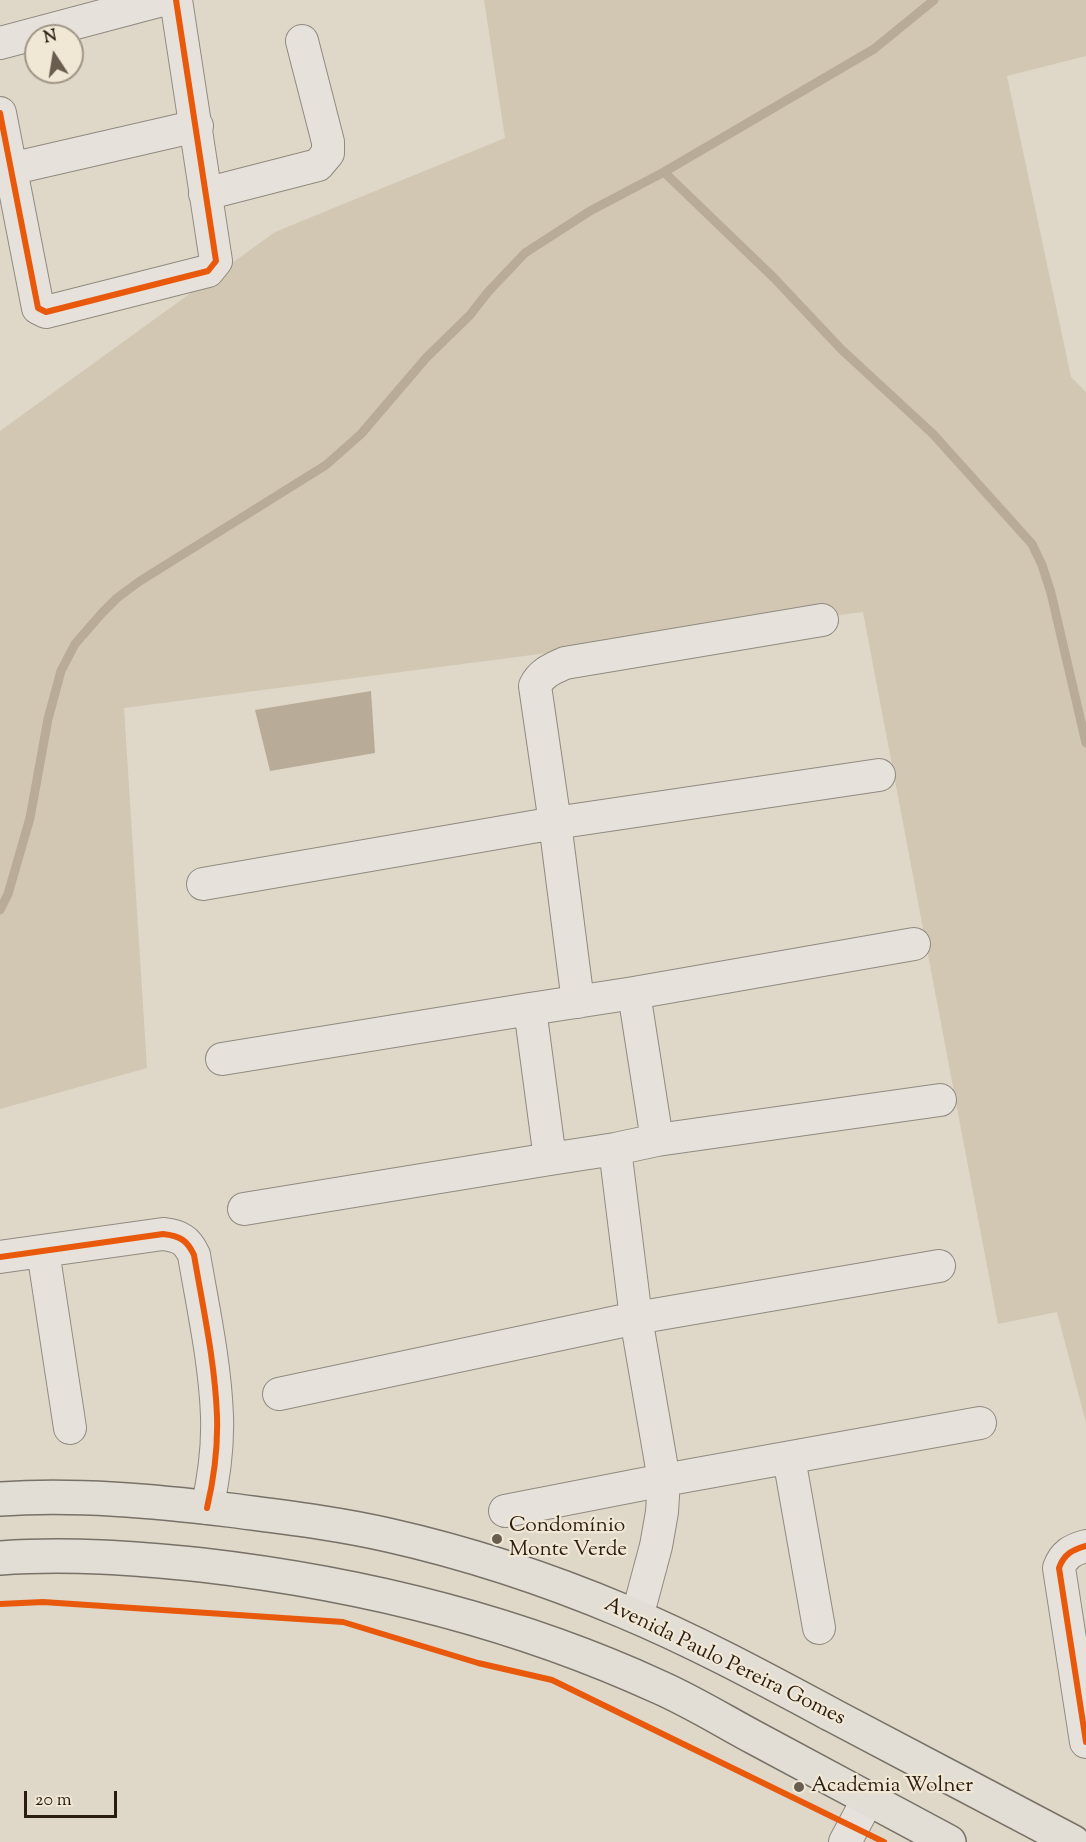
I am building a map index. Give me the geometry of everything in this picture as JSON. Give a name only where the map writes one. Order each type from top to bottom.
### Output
[{"type":"main road","name":"Avenida Paulo Pereira Gomes","points":[[0,1499],[87,1498],[207,1508],[309,1521],[386,1535],[447,1550],[560,1587],[636,1617],[772,1682],[1073,1842]]},
{"type":"main road","points":[[0,1558],[79,1556],[245,1570],[339,1586],[471,1618],[581,1655],[663,1688],[949,1842]]},
{"type":"street","points":[[0,44],[162,0]]},
{"type":"street","points":[[0,112],[35,303],[38,308],[46,312],[208,271],[216,261],[176,0]]},
{"type":"street","points":[[205,194],[318,165],[328,153],[328,142],[302,41]]},
{"type":"street","points":[[10,169],[196,126]]},
{"type":"street","points":[[578,1002],[535,687],[539,678],[545,672],[565,663],[822,620]]},
{"type":"street","points":[[203,884],[555,823],[879,775]]},
{"type":"street","points":[[222,1059],[634,993],[914,944]]},
{"type":"street","points":[[634,993],[657,1140]]},
{"type":"street","points":[[530,1009],[550,1159]]},
{"type":"street","points":[[244,1209],[615,1149],[657,1140],[940,1100]]},
{"type":"street","points":[[615,1149],[636,1318],[664,1480],[662,1512],[656,1546],[636,1617]]},
{"type":"street","points":[[0,1257],[163,1234],[182,1238],[189,1244],[194,1255],[214,1372],[218,1418],[213,1482],[207,1508]]},
{"type":"street","points":[[43,1251],[70,1428]]},
{"type":"street","points":[[279,1394],[636,1318],[939,1266]]},
{"type":"street","points":[[505,1511],[980,1423]]},
{"type":"street","points":[[789,1458],[819,1628]]},
{"type":"street","points":[[1086,1546],[1066,1554],[1059,1569],[1069,1645],[1086,1742]]},
{"type":"street","points":[[845,1842],[868,1798]]},
{"type":"shaded area","points":[[484,0],[1086,0],[1086,56],[1007,76],[1071,377],[1086,392],[1086,1423],[1057,1312],[998,1324],[863,612],[124,708],[147,1068],[0,1109],[0,431],[275,232],[505,138]]},
{"type":"shaded area","points":[[371,691],[375,753],[270,771],[255,710]]},
{"type":"waterway","points":[[0,910],[8,894],[30,818],[48,719],[61,671],[75,644],[117,598],[140,581],[326,465],[361,434],[426,358],[470,315],[525,253],[590,211],[664,172],[874,49],[934,0]]},
{"type":"waterway","points":[[664,172],[774,278],[841,349],[933,434],[1032,544],[1051,593],[1086,743]]},
{"type":"cycle path","points":[[0,113],[38,308],[46,312],[208,271],[216,261],[176,0]]},
{"type":"cycle path","points":[[0,1257],[163,1234],[186,1242],[194,1255],[216,1396],[216,1450],[207,1508]]},
{"type":"cycle path","points":[[1086,1546],[1069,1553],[1059,1568],[1086,1742]]},
{"type":"cycle path","points":[[0,1604],[43,1602],[343,1622],[478,1663],[552,1680],[884,1842]]},
{"type":"place","name":"Condomínio Monte Verde","points":[[497,1539]]},
{"type":"place","name":"Academia Wolner","points":[[799,1787]]}]
